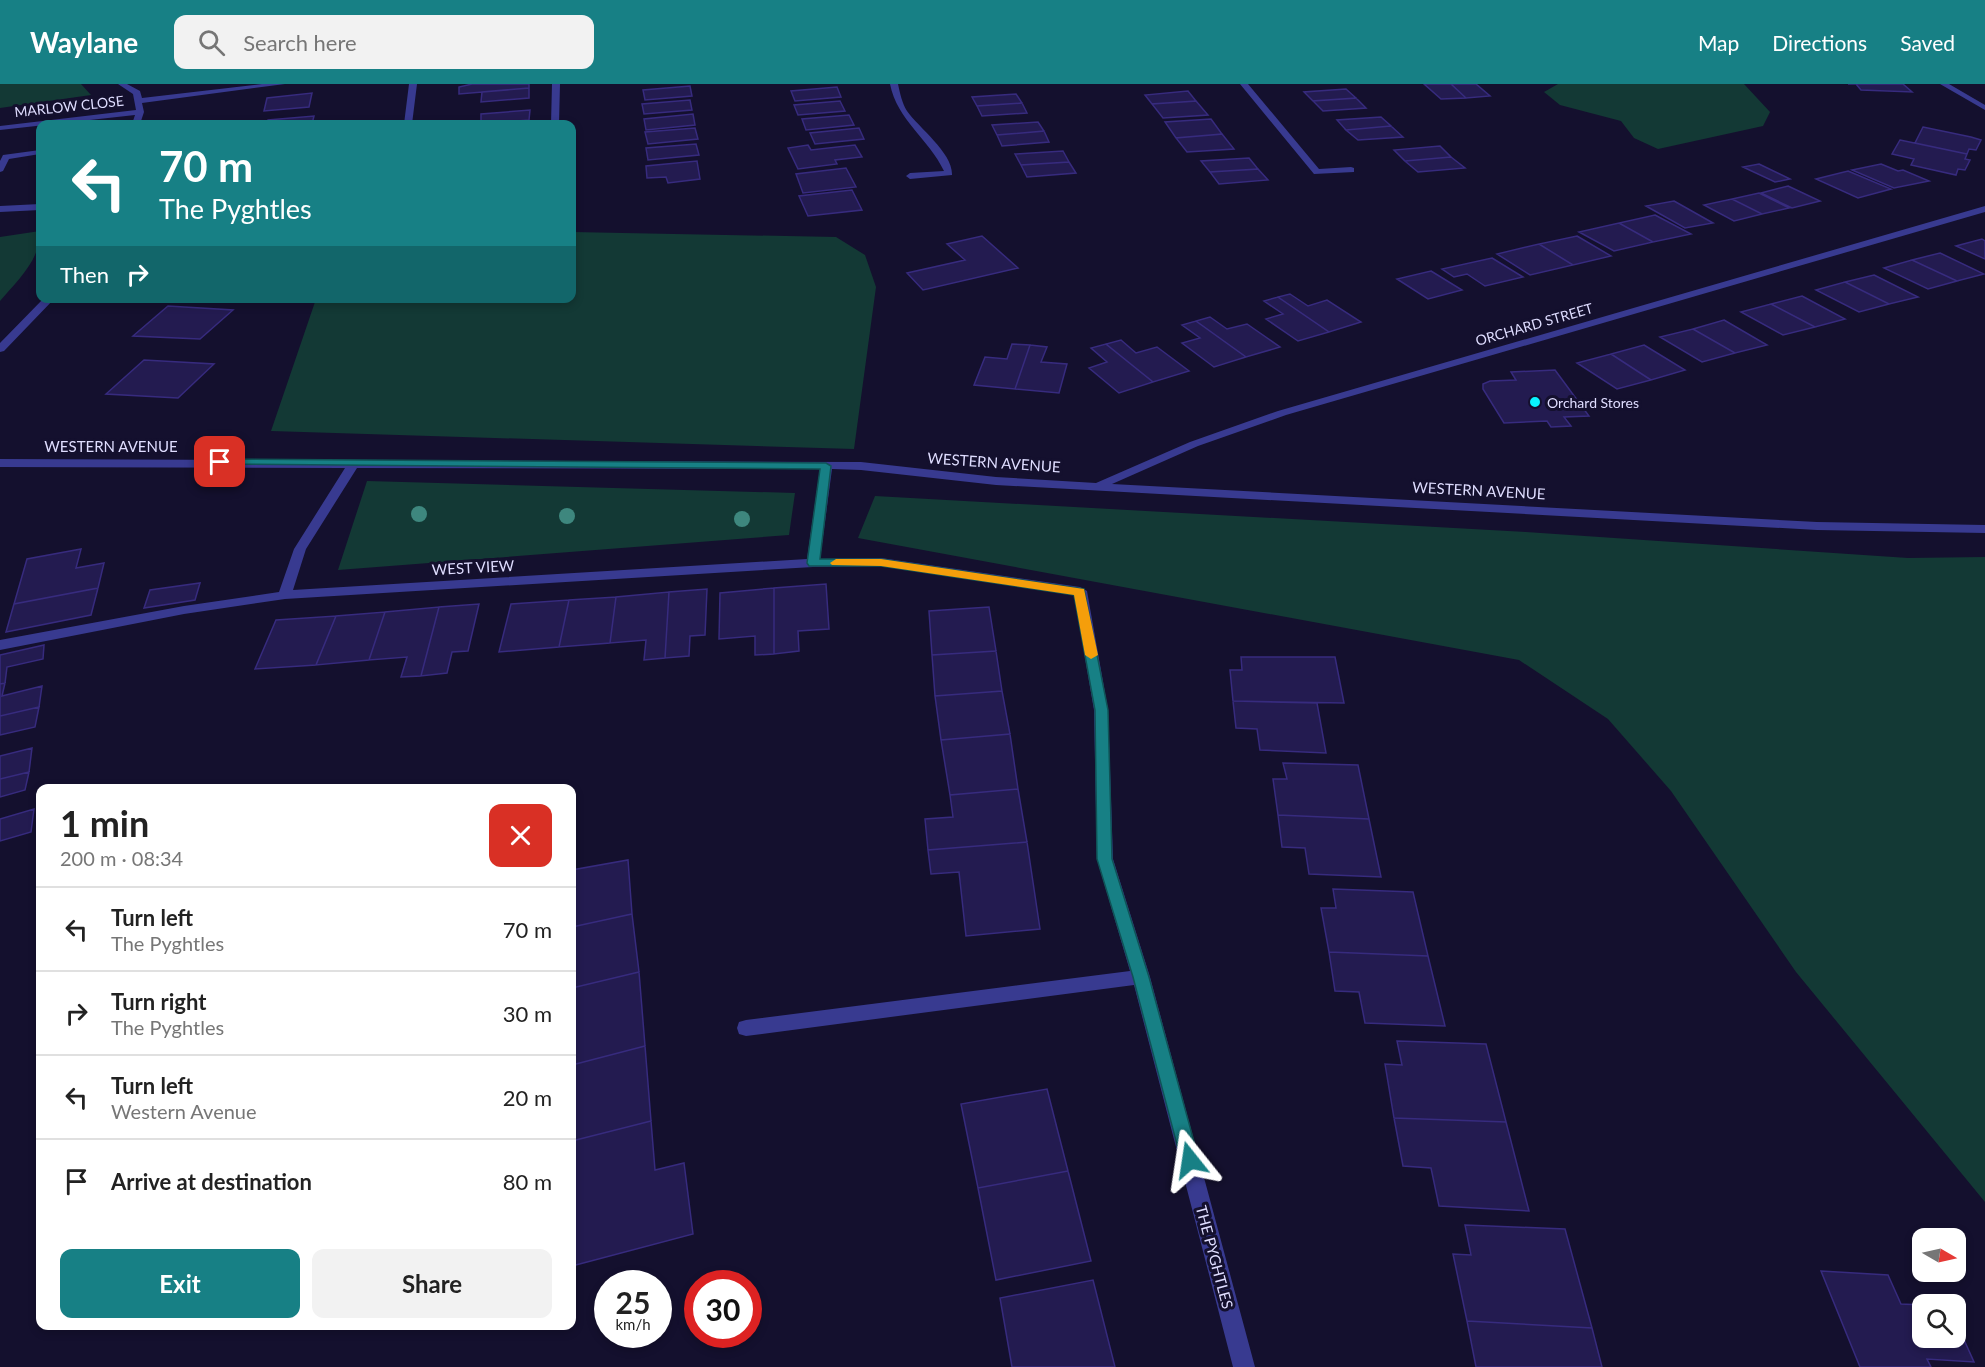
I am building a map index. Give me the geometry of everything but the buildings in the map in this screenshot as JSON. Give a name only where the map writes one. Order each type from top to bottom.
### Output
[{"type":"street","points":[[122,84],[137,93],[141,112],[138,120]]},
{"type":"street","points":[[139,101],[281,84]]},
{"type":"street","points":[[408,120],[413,84]]},
{"type":"street","points":[[555,120],[556,84]]},
{"type":"street","points":[[894,84],[897,101],[908,120],[941,154],[949,173],[910,176]]},
{"type":"street","points":[[1244,84],[1317,172],[1352,170]]},
{"type":"street","points":[[1944,84],[1985,108]]},
{"type":"street","name":"MARLOW CLOSE","points":[[70,120],[141,112]]},
{"type":"street","name":"MARLOW CLOSE","points":[[0,128],[36,124]]},
{"type":"street","points":[[0,169],[6,157],[36,153]]},
{"type":"street","points":[[0,209],[36,207]]},
{"type":"street","name":"ORCHARD STREET","points":[[1098,485],[1194,444],[1282,413],[1985,209]]},
{"type":"street","points":[[0,349],[45,303]]},
{"type":"street","name":"WESTERN AVENUE","points":[[0,463],[861,466],[996,481],[1817,526],[1985,529]]},
{"type":"street","points":[[285,595],[300,549],[354,463]]},
{"type":"street","points":[[813,563],[826,466]]},
{"type":"street","name":"THE PYGHTLES","points":[[813,563],[881,562],[1080,591],[1101,710],[1105,859],[1141,977],[1244,1367]]},
{"type":"street","name":"WEST VIEW","points":[[0,645],[184,610],[285,595],[813,563]]},
{"type":"street","points":[[746,1028],[1141,977]]},
{"type":"green space","points":[[0,84],[81,84],[91,95],[0,108]]},
{"type":"green space","points":[[1558,84],[1744,84],[1770,112],[1763,126],[1658,149],[1634,138],[1621,121],[1560,105],[1544,92]]},
{"type":"green space","points":[[36,232],[36,253],[33,260],[0,301],[0,237]]},
{"type":"green space","points":[[576,232],[836,237],[865,255],[876,287],[854,449],[271,431],[315,303],[576,303]]},
{"type":"green space","points":[[367,481],[795,493],[789,535],[338,570]]},
{"type":"green space","points":[[875,496],[1526,532],[1908,558],[1985,557],[1985,1202],[1796,972],[1671,791],[1608,719],[1519,660],[858,538]]},
{"type":"slow traffic","points":[[836,563],[881,562],[1080,591],[1091,655]]},
{"type":"place","name":"Orchard Stores","points":[[1535,402]]},
{"type":"route","points":[[220,462],[826,466],[813,563],[881,562],[1080,591],[1101,710],[1105,859],[1141,977],[1190,1160]]}]
